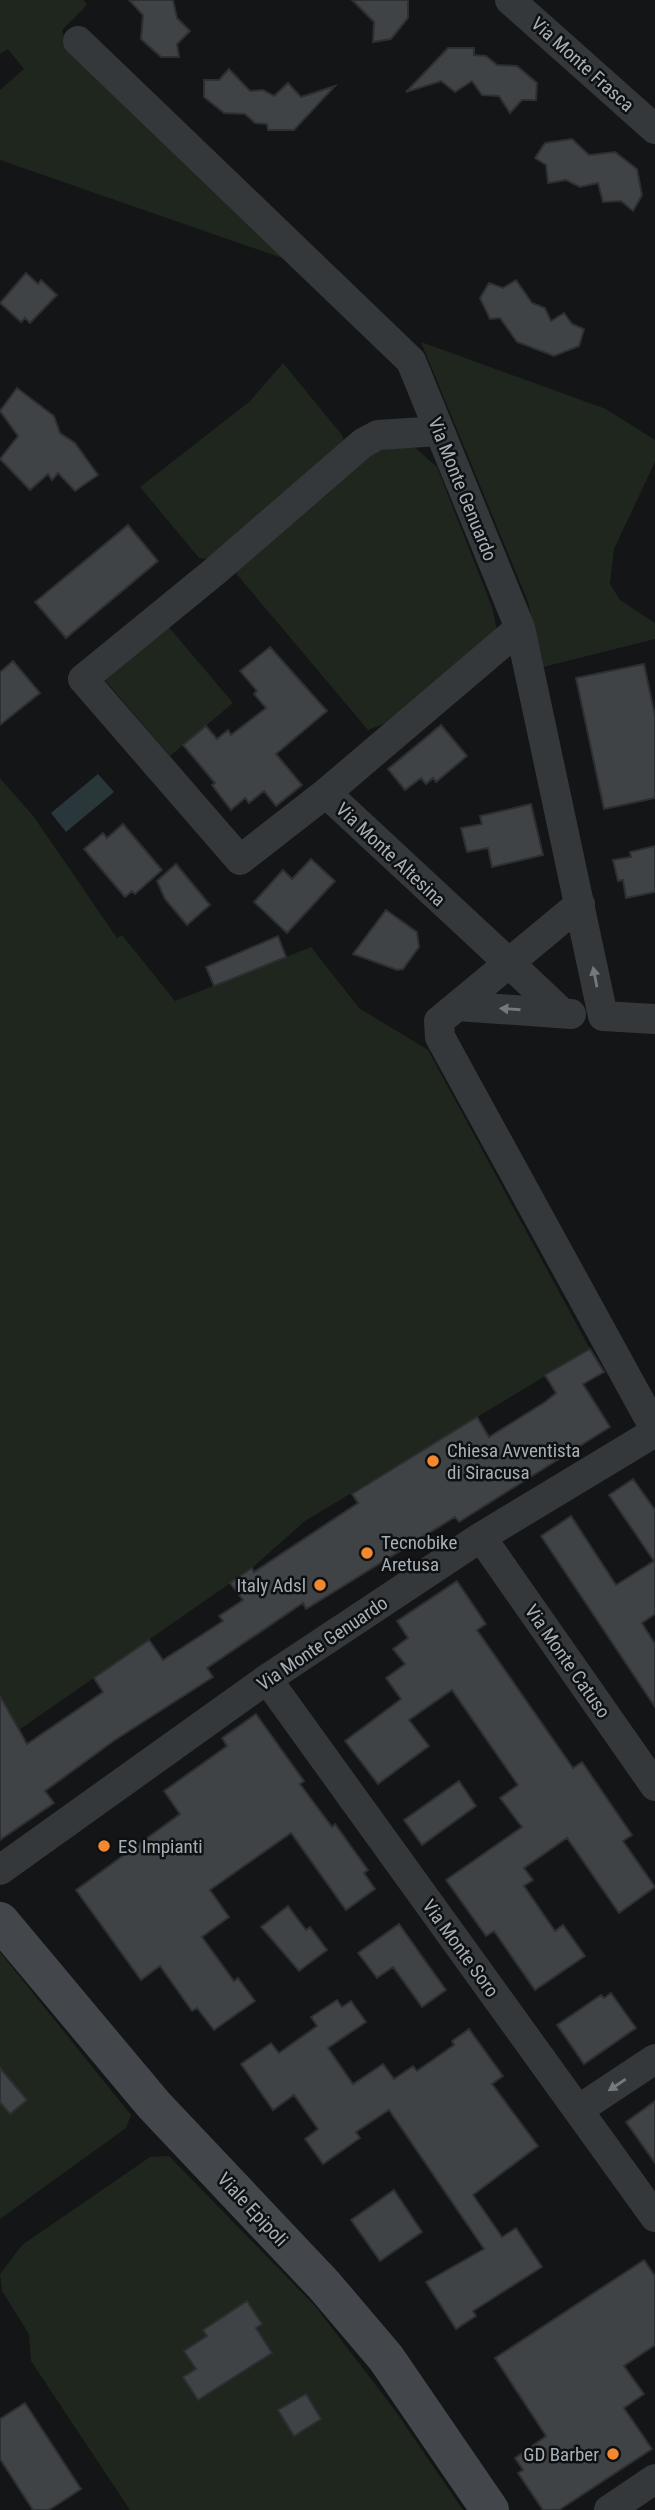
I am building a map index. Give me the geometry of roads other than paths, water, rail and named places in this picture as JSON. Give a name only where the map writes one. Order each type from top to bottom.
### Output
[{"type":"main road","name":"Viale Epipoli","points":[[0,1921],[154,2105],[324,2285],[386,2358],[490,2510]]},
{"type":"street","name":"Via Monte Frasca","points":[[510,0],[655,129]]},
{"type":"street","name":"Via Monte Genuardo","points":[[78,41],[411,361],[520,628],[603,1016]]},
{"type":"street","name":"Via Monte Altesina","points":[[439,431],[378,435],[363,443],[214,572],[83,679],[240,860],[326,793],[562,1013]]},
{"type":"street","points":[[326,793],[520,628]]},
{"type":"street","points":[[580,904],[439,1021],[440,1037],[655,1430]]},
{"type":"street","points":[[457,1006],[655,1019]]},
{"type":"street","name":"Via Monte Genuardo","points":[[0,1870],[267,1679],[481,1537],[655,1430]]},
{"type":"street","name":"Via Monte Catuso","points":[[481,1537],[655,1786]]},
{"type":"street","name":"Via Monte Soro","points":[[267,1679],[655,2217]]},
{"type":"street","points":[[578,2110],[655,2059]]},
{"type":"street","points":[[609,2510],[655,2479]]},
{"type":"place","name":"Chiesa Avventista di Siracusa","points":[[433,1461]]},
{"type":"place","name":"Tecnobike Aretusa","points":[[367,1553]]},
{"type":"place","name":"Italy Adsl","points":[[320,1585]]},
{"type":"place","name":"ES Impianti","points":[[104,1846]]},
{"type":"place","name":"GD Barber","points":[[613,2454]]}]
